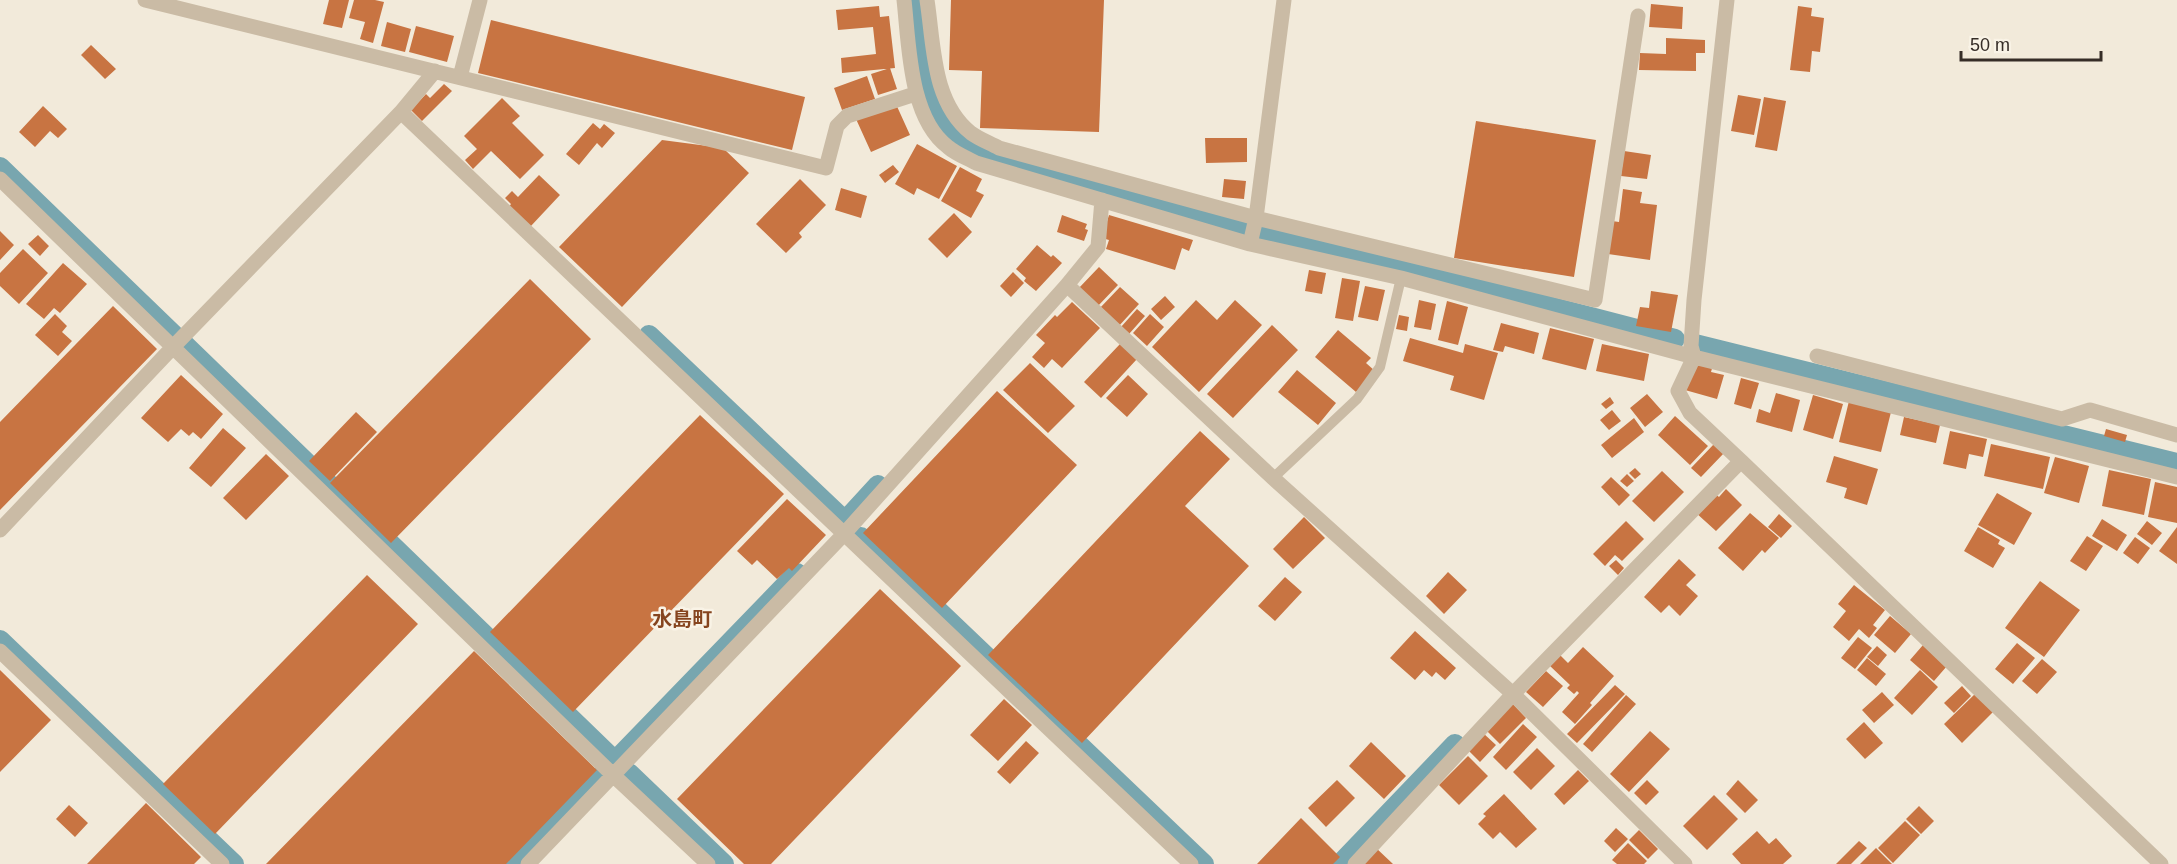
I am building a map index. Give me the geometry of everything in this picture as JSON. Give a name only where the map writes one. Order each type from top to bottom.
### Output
[{"type":"street","points":[[145,0],[826,168],[837,126],[848,116],[915,94]]},
{"type":"street","points":[[460,77],[480,0]]},
{"type":"street","points":[[904,0],[915,94],[925,117],[946,147],[976,163],[1250,244],[1401,278],[1694,357],[2177,477]]},
{"type":"street","points":[[927,0],[940,86],[949,123]]},
{"type":"street","points":[[1250,244],[1256,218],[1284,0]]},
{"type":"street","points":[[1727,0],[1694,300],[1691,346],[1694,357],[1678,391],[1690,413],[2161,864]]},
{"type":"street","points":[[925,117],[949,123],[999,148],[1256,218],[1595,300],[1638,16]]},
{"type":"street","points":[[0,530],[173,347],[401,112],[435,71]]},
{"type":"street","points":[[401,112],[1191,864]]},
{"type":"street","points":[[0,179],[613,775],[708,864]]},
{"type":"street","points":[[528,864],[844,534],[1067,285],[1098,247],[1102,200]]},
{"type":"street","points":[[1067,285],[1273,478],[1513,694],[1685,864]]},
{"type":"street","points":[[1816,356],[2062,419],[2091,410],[2177,435]]},
{"type":"street","points":[[1355,864],[1513,694],[1741,461]]},
{"type":"street","points":[[0,651],[222,864]]},
{"type":"lane","points":[[1273,478],[1357,399],[1380,367],[1401,278]]},
{"type":"building","points":[[329,0],[349,0],[342,28],[323,24]]},
{"type":"building","points":[[354,0],[384,2],[373,43],[360,39],[365,22],[349,18]]},
{"type":"building","points":[[951,0],[1104,0],[1099,132],[980,128],[982,71],[949,70]]},
{"type":"building","points":[[1651,4],[1683,7],[1682,29],[1649,27]]},
{"type":"building","points":[[879,6],[880,17],[889,16],[895,68],[842,73],[841,58],[876,54],[873,27],[838,30],[836,10]]},
{"type":"building","points":[[1798,6],[1812,8],[1811,16],[1824,18],[1820,52],[1812,51],[1810,72],[1790,70]]},
{"type":"building","points":[[491,20],[805,97],[792,150],[478,73]]},
{"type":"building","points":[[387,22],[411,29],[405,52],[381,46]]},
{"type":"building","points":[[416,26],[454,36],[447,62],[409,52]]},
{"type":"building","points":[[1666,38],[1705,40],[1705,53],[1696,53],[1696,71],[1639,70],[1640,53],[1666,54]]},
{"type":"building","points":[[91,45],[116,69],[105,79],[81,55]]},
{"type":"building","points":[[890,68],[897,89],[878,95],[871,74]]},
{"type":"building","points":[[867,76],[875,99],[842,110],[834,88]]},
{"type":"building","points":[[444,84],[452,91],[422,121],[411,110],[426,94],[430,98]]},
{"type":"building","points":[[1738,95],[1761,99],[1754,135],[1731,131]]},
{"type":"building","points":[[1764,97],[1786,101],[1777,151],[1755,147]]},
{"type":"building","points":[[502,98],[520,116],[512,123],[544,155],[520,179],[491,151],[473,169],[465,160],[477,149],[464,136]]},
{"type":"building","points":[[895,102],[910,135],[871,152],[856,119]]},
{"type":"building","points":[[43,106],[67,129],[58,138],[50,131],[35,147],[19,132]]},
{"type":"building","points":[[1476,121],[1596,140],[1574,277],[1454,258]]},
{"type":"building","points":[[593,123],[600,129],[604,124],[615,133],[602,148],[597,143],[579,165],[566,154]]},
{"type":"building","points":[[1205,138],[1247,138],[1247,162],[1206,163]]},
{"type":"building","points":[[662,140],[723,148],[749,173],[622,307],[559,247]]},
{"type":"building","points":[[917,144],[957,166],[939,199],[917,188],[914,195],[895,184]]},
{"type":"building","points":[[1624,151],[1651,155],[1647,179],[1621,176]]},
{"type":"building","points":[[893,165],[899,172],[885,183],[879,175]]},
{"type":"building","points":[[960,167],[982,179],[976,191],[984,195],[971,218],[941,201]]},
{"type":"building","points":[[539,175],[560,195],[530,227],[509,207],[511,204],[505,198],[512,191],[518,197]]},
{"type":"building","points":[[800,179],[826,205],[799,233],[802,237],[786,253],[756,224]]},
{"type":"building","points":[[1224,179],[1246,181],[1244,199],[1222,197]]},
{"type":"building","points":[[841,188],[867,196],[861,218],[835,210]]},
{"type":"building","points":[[1623,189],[1642,192],[1640,203],[1657,205],[1650,260],[1608,254],[1612,221],[1619,222]]},
{"type":"building","points":[[954,213],[972,232],[947,258],[928,239]]},
{"type":"building","points":[[1062,215],[1087,224],[1085,229],[1088,230],[1084,241],[1057,232]]},
{"type":"building","points":[[1109,215],[1193,240],[1189,251],[1182,248],[1175,270],[1106,249],[1109,240],[1102,238]]},
{"type":"building","points":[[0,231],[14,245],[0,260]]},
{"type":"building","points":[[38,235],[49,246],[40,256],[28,244]]},
{"type":"building","points":[[1037,245],[1062,263],[1036,291],[1024,281],[1026,278],[1016,269]]},
{"type":"building","points":[[23,249],[48,273],[19,304],[0,286],[0,273]]},
{"type":"building","points":[[63,263],[87,284],[60,313],[54,308],[44,319],[26,304]]},
{"type":"building","points":[[1099,267],[1118,285],[1097,307],[1078,289]]},
{"type":"building","points":[[1309,270],[1326,273],[1322,294],[1305,291]]},
{"type":"building","points":[[1013,272],[1024,283],[1011,297],[1000,286]]},
{"type":"building","points":[[1342,278],[1360,281],[1353,321],[1335,318]]},
{"type":"building","points":[[530,279],[591,339],[391,543],[330,483]]},
{"type":"building","points":[[1365,286],[1385,290],[1378,321],[1358,317]]},
{"type":"building","points":[[1120,287],[1139,304],[1118,327],[1099,309]]},
{"type":"building","points":[[1651,291],[1678,295],[1671,332],[1636,326],[1640,307],[1649,308]]},
{"type":"building","points":[[1165,296],[1175,307],[1161,320],[1151,309]]},
{"type":"building","points":[[1196,300],[1217,320],[1235,300],[1262,325],[1199,392],[1152,347]]},
{"type":"building","points":[[1419,300],[1436,304],[1431,330],[1414,327]]},
{"type":"building","points":[[1447,301],[1468,307],[1458,345],[1438,340]]},
{"type":"building","points":[[1072,302],[1100,328],[1062,368],[1052,359],[1044,368],[1032,357],[1045,343],[1036,335],[1055,315],[1057,317]]},
{"type":"building","points":[[113,306],[157,349],[0,510],[0,422]]},
{"type":"building","points":[[1137,309],[1145,316],[1129,334],[1121,327]]},
{"type":"building","points":[[55,314],[67,326],[62,332],[72,341],[58,356],[35,335]]},
{"type":"building","points":[[1150,314],[1164,327],[1147,346],[1133,333]]},
{"type":"building","points":[[1399,315],[1409,317],[1407,331],[1396,329]]},
{"type":"building","points":[[1501,323],[1539,333],[1534,354],[1505,346],[1503,352],[1493,350]]},
{"type":"building","points":[[1272,325],[1298,350],[1233,418],[1207,394]]},
{"type":"building","points":[[1550,328],[1594,339],[1586,370],[1542,359]]},
{"type":"building","points":[[1338,330],[1371,358],[1366,363],[1375,371],[1356,392],[1315,357]]},
{"type":"building","points":[[1410,338],[1463,353],[1465,344],[1498,353],[1484,400],[1450,390],[1454,376],[1403,361]]},
{"type":"building","points":[[1120,344],[1137,359],[1101,398],[1084,382]]},
{"type":"building","points":[[1602,344],[1649,354],[1644,381],[1596,371]]},
{"type":"building","points":[[1699,361],[1713,365],[1711,372],[1724,375],[1717,399],[1685,390]]},
{"type":"building","points":[[1030,363],[1075,406],[1048,433],[1003,390]]},
{"type":"building","points":[[1297,370],[1336,403],[1318,425],[1278,392]]},
{"type":"building","points":[[181,375],[223,414],[201,439],[193,432],[189,436],[181,429],[168,442],[141,418]]},
{"type":"building","points":[[1128,375],[1148,394],[1127,417],[1106,398]]},
{"type":"building","points":[[1741,378],[1759,383],[1751,409],[1734,404]]},
{"type":"building","points":[[997,391],[1077,465],[942,608],[863,533]]},
{"type":"building","points":[[1776,393],[1800,400],[1792,432],[1756,422],[1759,409],[1770,413]]},
{"type":"building","points":[[1647,394],[1663,412],[1645,427],[1630,408]]},
{"type":"building","points":[[1813,395],[1843,404],[1833,439],[1803,430]]},
{"type":"building","points":[[1610,397],[1614,403],[1606,409],[1601,404]]},
{"type":"building","points":[[1849,401],[1891,412],[1881,452],[1839,442]]},
{"type":"building","points":[[1612,410],[1621,421],[1609,430],[1600,420]]},
{"type":"building","points":[[356,412],[377,432],[330,481],[309,461]]},
{"type":"building","points":[[700,415],[784,494],[573,712],[490,632]]},
{"type":"building","points":[[1675,416],[1708,446],[1690,465],[1658,435]]},
{"type":"building","points":[[1904,417],[1940,425],[1936,443],[1900,435]]},
{"type":"building","points":[[1634,418],[1644,432],[1612,458],[1601,445]]},
{"type":"building","points":[[223,428],[246,448],[211,487],[189,468]]},
{"type":"building","points":[[2106,429],[2127,435],[2125,442],[2104,436]]},
{"type":"building","points":[[1200,431],[1230,459],[1185,506],[1249,566],[1082,743],[988,655]]},
{"type":"building","points":[[1950,431],[1987,439],[1983,457],[1969,454],[1966,469],[1943,464]]},
{"type":"building","points":[[1714,444],[1724,453],[1701,477],[1691,468]]},
{"type":"building","points":[[1991,444],[2050,457],[2043,489],[1984,476]]},
{"type":"building","points":[[266,454],[289,476],[246,520],[223,498]]},
{"type":"building","points":[[1834,456],[1878,469],[1867,505],[1844,498],[1847,488],[1826,482]]},
{"type":"building","points":[[2055,457],[2089,466],[2079,503],[2044,493]]},
{"type":"building","points":[[1635,468],[1641,474],[1635,479],[1629,473]]},
{"type":"building","points":[[2109,470],[2151,479],[2144,515],[2102,506]]},
{"type":"building","points":[[1662,471],[1684,492],[1654,522],[1632,501]]},
{"type":"building","points":[[1627,474],[1634,481],[1627,487],[1620,481]]},
{"type":"building","points":[[1611,477],[1630,495],[1619,506],[1601,487]]},
{"type":"building","points":[[2155,482],[2177,487],[2177,523],[2148,517]]},
{"type":"building","points":[[1726,489],[1742,505],[1716,531],[1695,512],[1714,493],[1719,497]]},
{"type":"building","points":[[1997,493],[2032,513],[2014,545],[1978,525]]},
{"type":"building","points":[[787,499],[826,535],[792,571],[789,568],[777,579],[757,560],[752,565],[737,551]]},
{"type":"building","points":[[1750,513],[1779,538],[1765,553],[1762,550],[1743,571],[1718,548]]},
{"type":"building","points":[[1779,514],[1792,526],[1781,538],[1768,527]]},
{"type":"building","points":[[1304,517],[1325,538],[1293,569],[1273,549]]},
{"type":"building","points":[[2102,519],[2127,535],[2117,551],[2092,536]]},
{"type":"building","points":[[1626,521],[1644,539],[1622,561],[1615,555],[1605,566],[1593,554]]},
{"type":"building","points":[[2147,521],[2162,533],[2152,545],[2137,534]]},
{"type":"building","points":[[1978,527],[2000,540],[1998,544],[2005,548],[1993,568],[1964,551]]},
{"type":"building","points":[[2177,527],[2177,564],[2159,551]]},
{"type":"building","points":[[2087,536],[2103,546],[2086,571],[2070,561]]},
{"type":"building","points":[[2135,537],[2150,548],[2138,564],[2123,553]]},
{"type":"building","points":[[1679,559],[1696,575],[1686,585],[1698,596],[1680,616],[1669,605],[1661,613],[1644,597]]},
{"type":"building","points":[[1616,560],[1624,568],[1618,575],[1609,566]]},
{"type":"building","points":[[1448,572],[1467,590],[1444,614],[1426,596]]},
{"type":"building","points":[[367,575],[418,624],[215,834],[163,784]]},
{"type":"building","points":[[1285,577],[1302,592],[1275,621],[1258,606]]},
{"type":"building","points":[[2040,581],[2080,610],[2044,657],[2005,628]]},
{"type":"building","points":[[1854,585],[1885,610],[1873,625],[1877,628],[1869,638],[1859,629],[1849,641],[1833,627],[1846,611],[1838,604]]},
{"type":"building","points":[[880,589],[961,666],[771,864],[744,864],[677,799]]},
{"type":"building","points":[[1890,616],[1911,634],[1895,653],[1874,635]]},
{"type":"building","points":[[1415,631],[1456,668],[1445,680],[1436,672],[1432,677],[1424,670],[1415,680],[1390,658]]},
{"type":"building","points":[[1858,637],[1872,648],[1855,669],[1841,658]]},
{"type":"building","points":[[2017,643],[2035,658],[2013,684],[1995,669]]},
{"type":"building","points":[[1923,645],[1947,666],[1934,681],[1910,660]]},
{"type":"building","points":[[1877,646],[1887,655],[1878,666],[1867,657]]},
{"type":"building","points":[[1583,647],[1614,676],[1575,724],[1562,712],[1579,693],[1577,691],[1574,694],[1567,688],[1570,685],[1549,665],[1559,654],[1568,663]]},
{"type":"building","points":[[474,651],[597,770],[506,864],[266,864]]},
{"type":"building","points":[[1867,658],[1886,674],[1876,686],[1857,670]]},
{"type":"building","points":[[2042,659],[2057,672],[2037,694],[2022,681]]},
{"type":"building","points":[[0,670],[51,720],[0,772]]},
{"type":"building","points":[[1920,670],[1938,687],[1912,715],[1894,698]]},
{"type":"building","points":[[1546,671],[1563,686],[1543,707],[1526,692]]},
{"type":"building","points":[[1615,685],[1625,694],[1577,743],[1567,734]]},
{"type":"building","points":[[1962,686],[1971,696],[1954,713],[1944,703]]},
{"type":"building","points":[[1882,692],[1894,705],[1874,723],[1862,710]]},
{"type":"building","points":[[1975,694],[1993,712],[1962,743],[1944,724]]},
{"type":"building","points":[[1626,695],[1636,704],[1592,752],[1583,744]]},
{"type":"building","points":[[1004,699],[1032,725],[998,761],[970,735]]},
{"type":"building","points":[[1512,703],[1526,718],[1500,744],[1485,729]]},
{"type":"building","points":[[1864,722],[1883,743],[1865,759],[1846,739]]},
{"type":"building","points":[[1523,724],[1537,737],[1506,770],[1493,757]]},
{"type":"building","points":[[1650,731],[1670,749],[1629,792],[1610,774]]},
{"type":"building","points":[[1483,733],[1496,745],[1480,762],[1467,749]]},
{"type":"building","points":[[1026,741],[1039,753],[1010,784],[997,772]]},
{"type":"building","points":[[1371,742],[1406,776],[1384,799],[1349,766]]},
{"type":"building","points":[[1537,748],[1555,766],[1531,790],[1513,772]]},
{"type":"building","points":[[1468,756],[1488,776],[1459,805],[1439,785]]},
{"type":"building","points":[[1578,770],[1589,781],[1564,805],[1554,794]]},
{"type":"building","points":[[1337,780],[1355,798],[1326,827],[1308,808]]},
{"type":"building","points":[[1647,780],[1659,792],[1646,805],[1634,793]]},
{"type":"building","points":[[1738,780],[1758,800],[1745,813],[1726,794]]},
{"type":"building","points":[[1504,794],[1537,829],[1516,848],[1500,832],[1493,839],[1478,824],[1486,816],[1483,814]]},
{"type":"building","points":[[1714,795],[1738,819],[1707,850],[1683,826]]},
{"type":"building","points":[[146,803],[201,857],[194,864],[87,864]]},
{"type":"building","points":[[69,805],[88,823],[75,837],[56,819]]},
{"type":"building","points":[[1919,806],[1934,821],[1921,834],[1906,819]]},
{"type":"building","points":[[1301,818],[1340,857],[1333,864],[1257,864]]},
{"type":"building","points":[[1905,821],[1920,835],[1893,863],[1878,848]]},
{"type":"building","points":[[1616,828],[1628,839],[1615,852],[1604,841]]},
{"type":"building","points":[[1639,830],[1658,849],[1648,859],[1629,840]]},
{"type":"building","points":[[1757,831],[1769,844],[1776,838],[1792,856],[1783,864],[1741,864],[1732,854]]},
{"type":"building","points":[[1859,841],[1867,848],[1851,864],[1836,864]]},
{"type":"building","points":[[1628,843],[1647,861],[1644,864],[1617,864],[1612,860]]},
{"type":"building","points":[[1375,847],[1393,864],[1359,864]]},
{"type":"building","points":[[1876,848],[1892,864],[1860,864]]},
{"type":"waterway","points":[[913,0],[928,96],[937,115],[968,148],[994,161],[1675,339]]},
{"type":"waterway","points":[[0,167],[174,335]]},
{"type":"waterway","points":[[649,335],[845,521],[878,485]]},
{"type":"waterway","points":[[183,343],[615,761]]},
{"type":"waterway","points":[[1695,344],[2177,463]]},
{"type":"waterway","points":[[861,537],[1204,864]]},
{"type":"waterway","points":[[617,759],[797,573]]},
{"type":"waterway","points":[[0,640],[234,864]]},
{"type":"waterway","points":[[1340,864],[1455,744]]},
{"type":"waterway","points":[[629,773],[724,864]]},
{"type":"waterway","points":[[514,864],[599,777]]},
{"type":"district","name":"水島町","points":[[682,619]]}]
